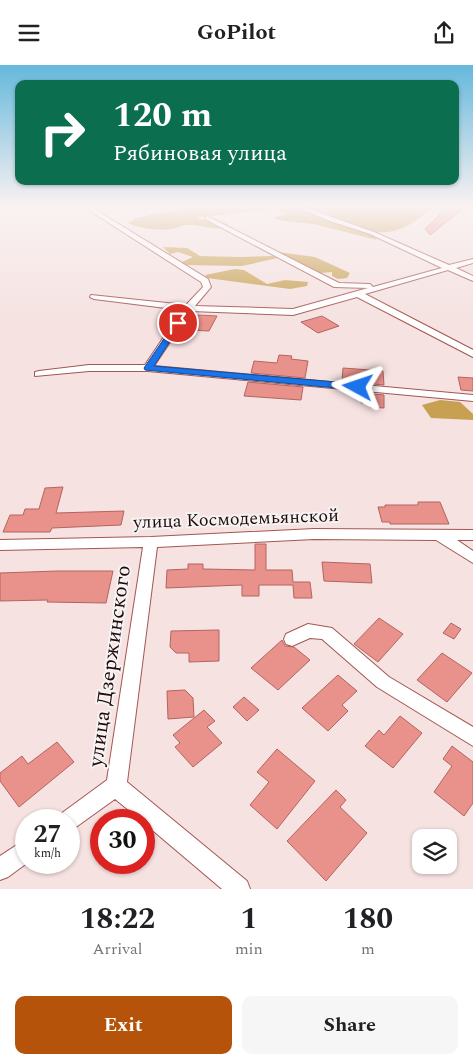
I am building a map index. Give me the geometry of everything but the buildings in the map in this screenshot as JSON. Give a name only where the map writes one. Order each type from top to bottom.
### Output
[{"type":"street","points":[[148,245],[205,281],[207,287],[188,307],[148,368]]},
{"type":"street","points":[[261,245],[337,285],[367,287],[390,284]]},
{"type":"street","points":[[398,245],[473,279]]},
{"type":"street","points":[[94,297],[188,307],[293,312],[473,261]]},
{"type":"street","points":[[358,294],[473,354]]},
{"type":"street","points":[[39,375],[89,368],[148,368],[473,397]]},
{"type":"street","name":"улица Космодемьянской","points":[[0,545],[314,534],[473,535]]},
{"type":"street","points":[[438,534],[473,558]]},
{"type":"street","name":"улица Дзержинского","points":[[150,541],[116,786],[239,889]]},
{"type":"street","points":[[292,639],[308,631],[326,633],[383,682],[473,737]]},
{"type":"street","points":[[80,812],[116,786]]},
{"type":"street","points":[[0,869],[15,858]]},
{"type":"shaded area","points":[[163,247],[187,248],[200,256],[273,256],[278,258],[242,266],[185,265],[182,262],[193,257],[178,252],[170,254]]},
{"type":"shaded area","points":[[278,252],[315,257],[350,273],[347,278],[338,279],[332,276],[332,272],[320,273]]},
{"type":"shaded area","points":[[235,269],[244,270],[267,284],[285,280],[308,282],[307,286],[290,289],[207,278],[205,275]]},
{"type":"shaded area","points":[[440,400],[460,402],[473,414],[473,420],[431,418],[422,405]]},
{"type":"route","points":[[178,323],[148,368],[358,387]]}]
